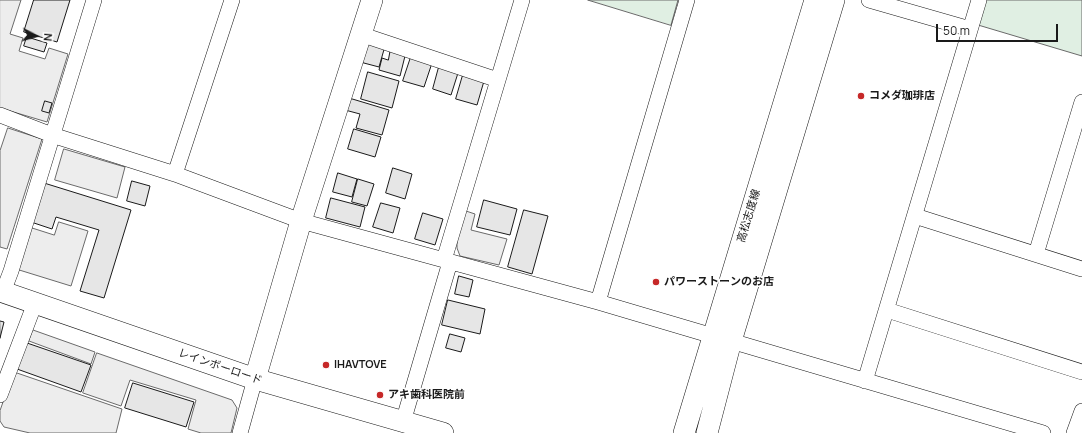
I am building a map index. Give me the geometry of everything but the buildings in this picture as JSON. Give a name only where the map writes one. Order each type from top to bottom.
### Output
[{"type":"main road","points":[[255,379],[301,221],[372,0]]},
{"type":"main road","name":"高松志度線","points":[[707,433],[722,339],[815,0]]},
{"type":"main road","name":"高松志度線","points":[[684,433],[722,339],[834,0]]},
{"type":"main road","name":"レインボーロード","points":[[2,291],[255,379],[398,425],[443,433]]},
{"type":"street","points":[[2,291],[11,271],[94,0]]},
{"type":"street","points":[[175,174],[232,0]]},
{"type":"street","points":[[398,425],[522,0]]},
{"type":"street","points":[[598,302],[687,0]]},
{"type":"street","points":[[869,0],[970,29]]},
{"type":"street","points":[[865,381],[979,0]]},
{"type":"street","points":[[360,34],[498,80]]},
{"type":"street","points":[[1036,254],[1082,102]]},
{"type":"street","points":[[0,115],[52,135],[175,174],[301,221],[598,302],[1043,433]]},
{"type":"street","points":[[915,216],[1082,269]]},
{"type":"street","points":[[0,395],[35,303]]},
{"type":"street","points":[[886,310],[1082,372]]},
{"type":"street","points":[[240,433],[255,379]]},
{"type":"street","points":[[1074,433],[1082,411]]},
{"type":"green space","points":[[588,0],[678,0],[671,25]]},
{"type":"green space","points":[[986,0],[1082,0],[1082,56],[978,25]]},
{"type":"shaded area","points":[[0,0],[21,0],[10,34],[23,38],[19,51],[45,59],[49,48],[68,54],[47,122],[0,108]]},
{"type":"shaded area","points":[[8,128],[42,139],[7,249],[0,247],[0,151]]},
{"type":"shaded area","points":[[64,149],[125,167],[117,198],[55,180]]},
{"type":"shaded area","points":[[466,211],[475,214],[471,230],[507,239],[499,265],[460,256],[457,248],[457,239]]},
{"type":"shaded area","points":[[59,222],[88,231],[71,286],[16,269],[29,227],[54,235]]},
{"type":"shaded area","points":[[33,330],[95,352],[91,364],[29,341]]},
{"type":"shaded area","points":[[97,353],[232,400],[237,408],[231,433],[201,433],[188,429],[196,400],[130,380],[121,406],[83,393]]},
{"type":"shaded area","points":[[14,372],[122,409],[116,433],[30,433],[4,427],[0,421],[0,411]]},
{"type":"place","name":"コメダ珈琲店","points":[[861,96]]},
{"type":"place","name":"パワーストーンのお店","points":[[656,282]]},
{"type":"place","name":"IHAVTOVE","points":[[326,365]]},
{"type":"place","name":"アキ歯科医院前","points":[[380,395]]}]
